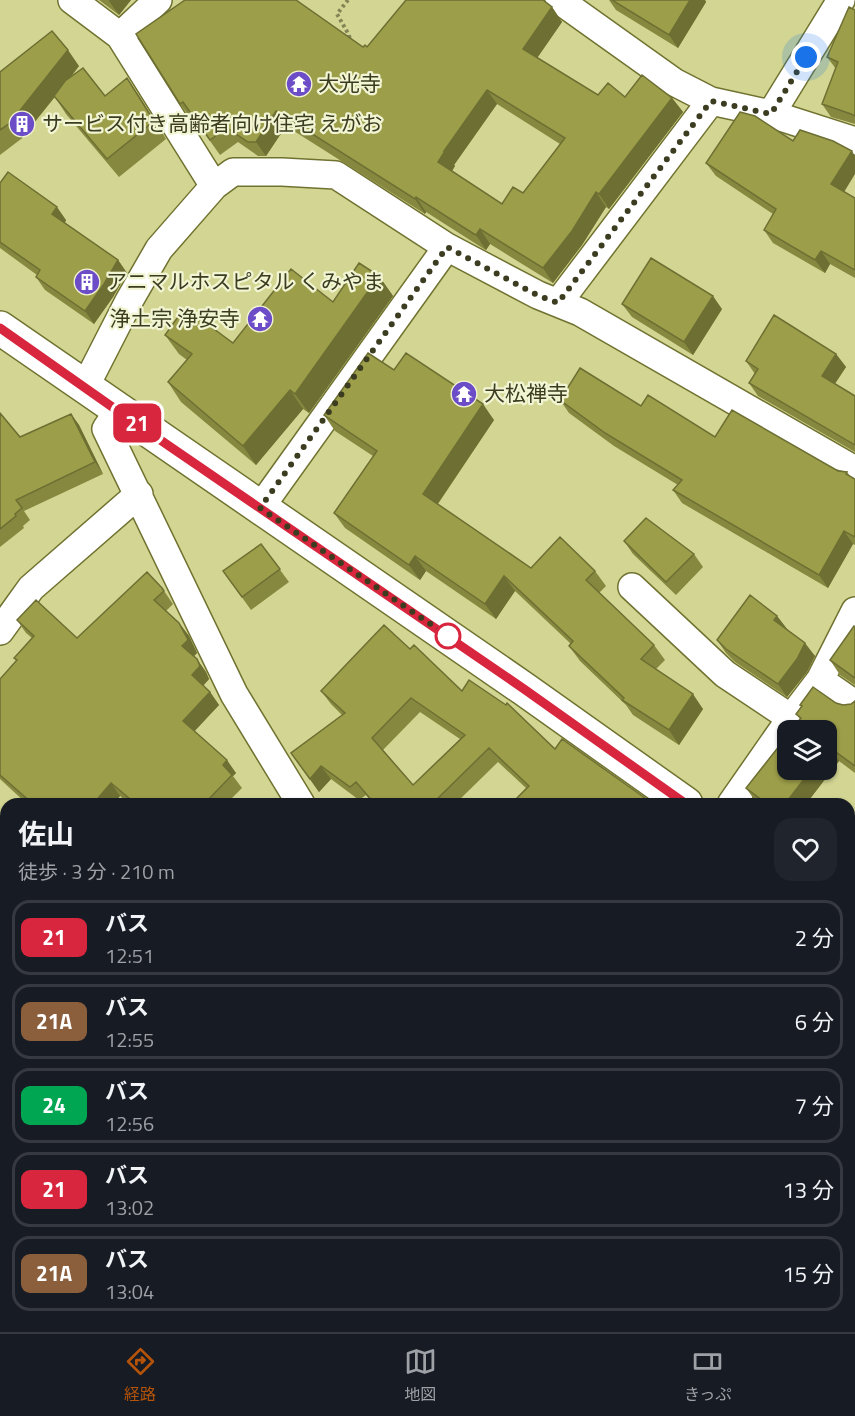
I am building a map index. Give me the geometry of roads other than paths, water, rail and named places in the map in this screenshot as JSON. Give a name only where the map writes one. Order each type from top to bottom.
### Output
[{"type":"main road","points":[[0,328],[524,689],[678,798]]},
{"type":"street","points":[[72,0],[120,36],[214,186]]},
{"type":"street","points":[[120,36],[158,0]]},
{"type":"street","points":[[559,0],[674,82],[711,101],[771,114],[855,141]]},
{"type":"street","points":[[771,114],[841,0]]},
{"type":"street","points":[[558,303],[711,101]]},
{"type":"street","points":[[85,387],[129,301],[159,249],[214,186],[233,172],[336,175],[447,247],[537,295],[580,312],[855,470]]},
{"type":"street","points":[[260,508],[447,247]]},
{"type":"street","points":[[118,411],[106,429],[234,694],[297,798]]},
{"type":"street","points":[[0,631],[31,588],[139,494]]},
{"type":"street","points":[[632,587],[725,674],[790,718]]},
{"type":"street","points":[[735,798],[790,718],[820,680],[855,611]]},
{"type":"street","points":[[820,680],[855,704]]},
{"type":"place","name":"大光寺","points":[[299,84]]},
{"type":"place","name":"サービス付き高齢者向け住宅 えがお","points":[[22,124]]},
{"type":"place","name":"アニマルホスピタル くみやま","points":[[87,282]]},
{"type":"place","name":"浄土宗 浄安寺","points":[[260,319]]},
{"type":"place","name":"大松禅寺","points":[[464,394]]}]
